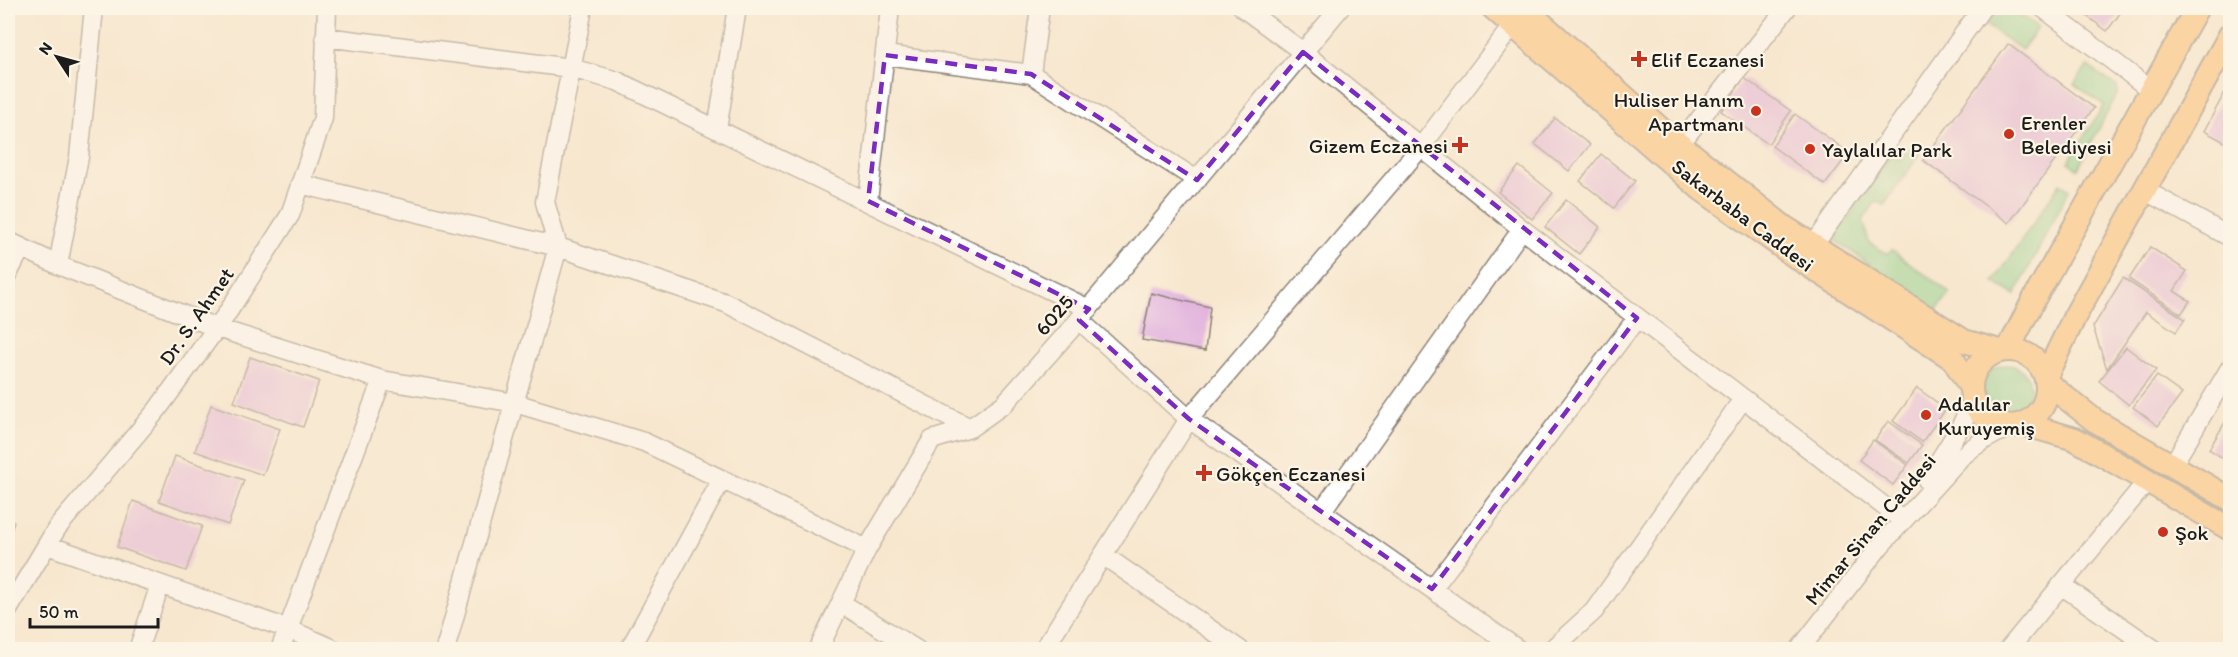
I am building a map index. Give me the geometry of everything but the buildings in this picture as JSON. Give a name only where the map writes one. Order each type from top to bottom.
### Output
[{"type":"main road","name":"Sakarbaba Caddesi","points":[[1493,8],[1518,16],[1784,227],[1964,341],[2004,351]]},
{"type":"main road","points":[[2004,351],[2197,8]]},
{"type":"main road","name":"Sakarbaba Caddesi","points":[[1518,16],[1701,189],[1796,257],[1953,359],[1972,394]]},
{"type":"main road","points":[[2046,379],[2075,316],[2229,39]]},
{"type":"main road","points":[[2017,425],[2034,417],[2042,407],[2047,395],[2046,379],[2040,365],[2031,357],[2020,352],[2004,351],[1989,357],[1979,365],[1973,376],[1972,394],[1978,411],[1988,420],[1999,425],[2017,425],[2075,440],[2230,529]]},
{"type":"main road","points":[[2046,379],[2094,420],[2230,499]]},
{"type":"street","points":[[58,265],[79,157],[94,8]]},
{"type":"street","name":"Dr. S. Ahmet","points":[[8,608],[57,528],[157,410],[217,328],[290,215],[323,118],[327,8]]},
{"type":"street","points":[[445,650],[558,247],[545,202],[583,8]]},
{"type":"street","points":[[717,129],[737,8]]},
{"type":"street","points":[[868,201],[890,8]]},
{"type":"street","points":[[1031,74],[1040,8]]},
{"type":"street","points":[[1244,8],[1303,52],[1522,229],[1902,520],[1961,426],[1972,394]]},
{"type":"street","name":"6025","points":[[818,650],[867,549],[932,440],[970,428],[1004,404],[1084,314],[1340,8]]},
{"type":"street","points":[[1814,246],[1982,8]]},
{"type":"street","points":[[2043,8],[2151,90]]},
{"type":"street","points":[[1680,144],[1784,9]]},
{"type":"street","points":[[1043,650],[1189,419],[1421,147],[1518,16]]},
{"type":"street","points":[[326,36],[571,68],[617,81],[868,201],[1084,314],[1189,419],[1519,650]]},
{"type":"street","points":[[885,55],[1031,74],[1197,180]]},
{"type":"street","points":[[300,184],[558,247],[726,303],[970,428]]},
{"type":"street","points":[[2144,190],[2230,237]]},
{"type":"street","points":[[1321,512],[1522,229]]},
{"type":"street","points":[[8,274],[14,244],[58,265],[217,328],[382,380],[514,403],[644,442],[721,481],[867,549]]},
{"type":"street","points":[[1432,589],[1637,318]]},
{"type":"street","points":[[2172,466],[2230,369]]},
{"type":"street","points":[[280,650],[382,380]]},
{"type":"street","points":[[1551,650],[1594,611],[1743,399]]},
{"type":"street","name":"Mimar Sinan Caddesi","points":[[1799,650],[1902,520],[1974,445],[1990,435],[2017,425]]},
{"type":"street","points":[[2008,650],[2148,480]]},
{"type":"street","points":[[629,650],[721,481]]},
{"type":"street","points":[[47,545],[288,629],[336,650]]},
{"type":"street","points":[[1103,555],[1240,650]]},
{"type":"street","points":[[138,650],[160,585]]},
{"type":"street","points":[[2061,585],[2155,650]]},
{"type":"street","points":[[841,603],[917,650]]},
{"type":"highlighted area","points":[[1303,52],[1637,318],[1432,589],[1189,419],[1079,320],[1089,309],[868,201],[885,55],[1031,74],[1197,180]]},
{"type":"green space","points":[[1994,8],[2011,8],[2038,27],[2022,50],[1983,23]]},
{"type":"green space","points":[[2088,66],[2117,87],[2118,92],[2078,169],[2068,162],[2104,105],[2074,84]]},
{"type":"green space","points":[[1910,147],[1920,154],[1884,205],[1876,201],[1863,220],[1869,243],[1888,254],[1892,250],[1950,293],[1937,310],[1833,239],[1891,154],[1900,160]]},
{"type":"green space","points":[[2060,183],[2069,190],[2015,295],[1994,282]]},
{"type":"green space","points":[[2007,365],[2023,372],[2030,388],[2023,404],[2007,411],[1991,404],[1984,388],[1991,372]]},
{"type":"place","name":"Elif Eczanesi","points":[[1639,59]]},
{"type":"place","name":"Huliser Hanım Apartmanı","points":[[1756,111]]},
{"type":"place","name":"Erenler Belediyesi","points":[[2009,134]]},
{"type":"place","name":"Gizem Eczanesi","points":[[1460,145]]},
{"type":"place","name":"Yaylalılar Park","points":[[1810,149]]},
{"type":"place","name":"Adalılar Kuruyemiş","points":[[1926,415]]},
{"type":"place","name":"Gökçen Eczanesi","points":[[1204,473]]},
{"type":"place","name":"Şok","points":[[2163,532]]}]
